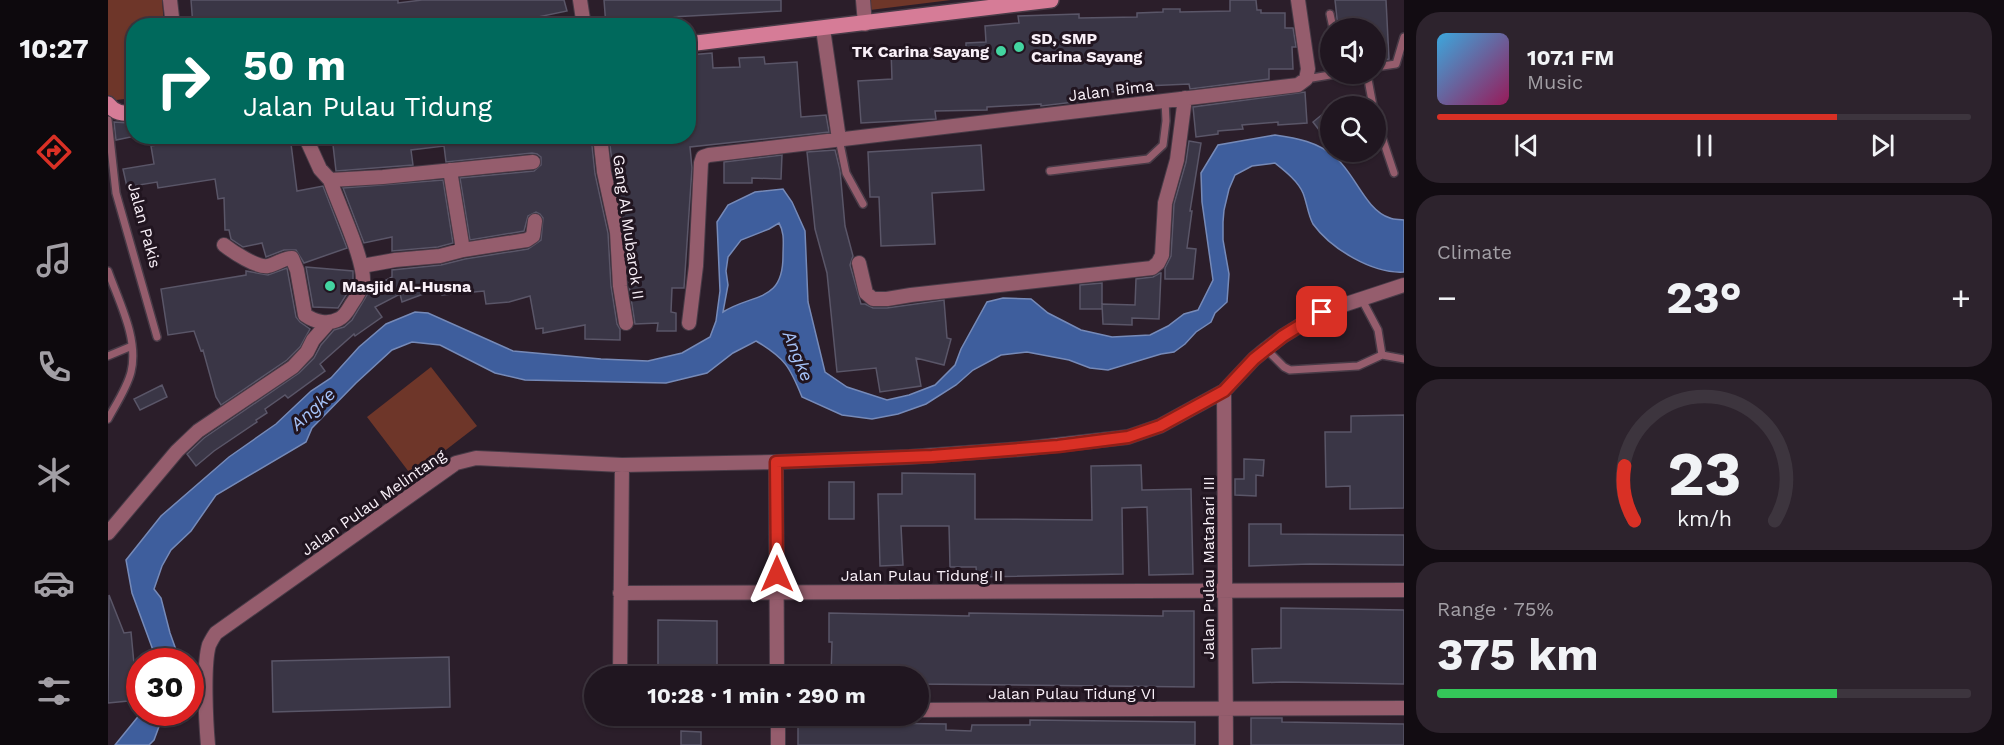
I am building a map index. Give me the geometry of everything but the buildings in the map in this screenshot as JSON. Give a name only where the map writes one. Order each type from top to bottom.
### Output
[{"type":"street","points":[[170,0],[172,18]]},
{"type":"street","points":[[580,0],[583,18]]},
{"type":"street","points":[[863,0],[866,24]]},
{"type":"street","points":[[696,43],[866,24],[1045,0]]},
{"type":"street","points":[[1298,0],[1308,69],[1306,78]]},
{"type":"street","points":[[823,29],[840,139]]},
{"type":"street","name":"Jalan Bima","points":[[689,323],[696,266],[700,163],[703,157],[709,154],[1298,85],[1306,78]]},
{"type":"street","points":[[859,263],[866,293],[873,299],[1152,268],[1162,255],[1164,203],[1177,160],[1185,98]]},
{"type":"street","name":"Jalan Pakis","points":[[108,104],[118,116]]},
{"type":"street","points":[[224,245],[234,253],[262,266],[269,266],[292,258],[297,270],[305,315],[311,319],[329,322],[339,320],[344,316],[363,283],[362,266],[330,180],[320,169],[309,144]]},
{"type":"street","name":"Gang Al Mubarok II","points":[[601,144],[604,172],[617,232],[620,286],[626,323]]},
{"type":"street","points":[[330,180],[533,162]]},
{"type":"street","points":[[450,171],[463,250]]},
{"type":"street","points":[[362,266],[440,256],[527,240],[533,236],[535,221]]},
{"type":"street","name":"Jalan Pulau Melintang","points":[[208,745],[207,657],[209,644],[216,633],[456,463],[476,458],[622,465],[932,456],[1128,437],[1160,426],[1224,391],[1266,349],[1322,312],[1404,285]]},
{"type":"street","points":[[108,533],[177,451],[198,431],[293,367],[329,322]]},
{"type":"street","name":"Jalan Pulau Matahari III","points":[[1224,391],[1226,745]]},
{"type":"street","points":[[776,462],[777,666]]},
{"type":"street","points":[[620,666],[622,465]]},
{"type":"street","name":"Jalan Pulau Tidung II","points":[[620,593],[1404,590]]},
{"type":"street","name":"Jalan Pulau Tidung VI","points":[[929,710],[1404,708]]},
{"type":"street","points":[[778,726],[778,745]]},
{"type":"street","points":[[200,745],[207,731]]},
{"type":"lane","points":[[1330,14],[1331,18]]},
{"type":"lane","points":[[1386,66],[1396,64],[1404,37]]},
{"type":"lane","points":[[1306,78],[1320,76]]},
{"type":"lane","points":[[1050,171],[1148,159],[1163,145],[1166,121],[1165,100]]},
{"type":"lane","name":"Jalan Pakis","points":[[118,116],[116,193],[157,337]]},
{"type":"lane","points":[[840,139],[846,173],[863,204]]},
{"type":"lane","points":[[1386,150],[1394,174]]},
{"type":"lane","points":[[108,271],[131,339],[133,357],[131,373],[108,419]]},
{"type":"lane","points":[[1361,298],[1378,330],[1382,354]]},
{"type":"lane","points":[[108,356],[132,346]]},
{"type":"lane","points":[[1266,349],[1290,370],[1358,366],[1382,354],[1404,359]]},
{"type":"shaded area","points":[[108,0],[162,0],[163,18],[126,18],[126,99],[108,101]]},
{"type":"shaded area","points":[[869,0],[951,0],[870,10]]},
{"type":"shaded area","points":[[431,367],[477,426],[412,476],[367,417]]},
{"type":"water","name":"Angke","points":[[1275,135],[1320,147],[1320,162],[1340,162],[1381,214],[1393,219],[1404,220],[1404,272],[1392,272],[1366,264],[1330,242],[1313,224],[1298,184],[1275,163],[1252,166],[1235,175],[1229,189],[1223,222],[1223,240],[1229,274],[1227,302],[1215,313],[1211,322],[1174,352],[1108,370],[1090,368],[1069,360],[1027,352],[1001,355],[973,370],[956,385],[926,404],[898,414],[872,419],[842,415],[802,397],[785,364],[756,341],[733,353],[707,373],[666,383],[525,380],[495,373],[440,345],[412,342],[392,350],[356,383],[312,428],[306,442],[216,495],[191,531],[171,550],[162,566],[154,589],[161,598],[175,648],[152,648],[132,593],[126,560],[161,516],[229,457],[276,424],[311,391],[331,378],[359,347],[386,324],[415,312],[428,313],[513,351],[648,361],[682,353],[710,337],[716,321],[720,291],[717,222],[728,205],[755,192],[783,189],[792,202],[805,231],[808,302],[825,372],[847,387],[887,400],[935,385],[955,365],[961,349],[987,302],[1003,298],[1031,299],[1048,313],[1081,330],[1112,337],[1150,335],[1168,326],[1184,314],[1198,310],[1213,280],[1202,202],[1201,173],[1218,145]],"holes":[[[779,223],[782,231],[782,271],[778,282],[764,294],[723,312],[728,285],[726,271],[728,257],[741,240]]]},
{"type":"water","points":[[130,726],[159,726],[154,740],[149,745],[115,745]]},
{"type":"place","name":"SD, SMP Carina Sayang","points":[[1019,47]]},
{"type":"place","name":"TK Carina Sayang","points":[[1001,51]]},
{"type":"place","name":"Masjid Al-Husna","points":[[330,286]]},
{"type":"route","points":[[777,574],[776,462],[932,456],[1058,446],[1128,437],[1160,426],[1224,391],[1254,359],[1283,336],[1322,312]]}]
